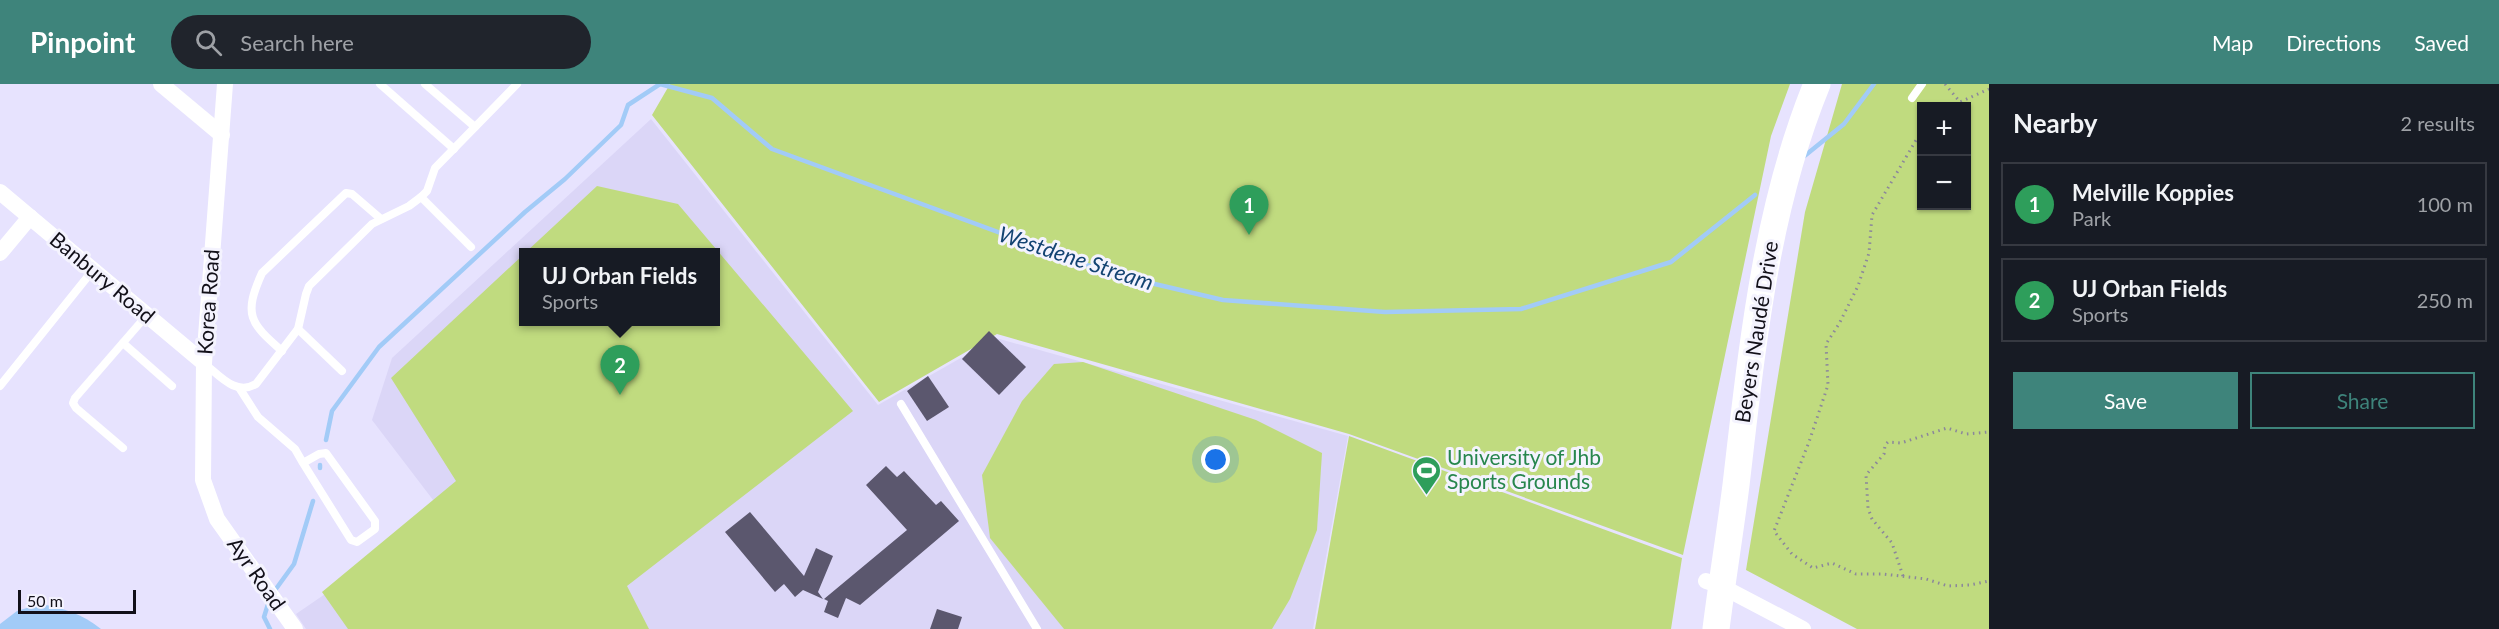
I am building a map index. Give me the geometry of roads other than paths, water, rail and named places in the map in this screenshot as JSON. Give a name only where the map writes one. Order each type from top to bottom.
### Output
[{"type":"main road","name":"Beyers Naudé Drive","points":[[1714,584],[1751,275],[1767,201],[1803,84]]},
{"type":"main road","name":"Beyers Naudé Drive","points":[[1714,584],[1761,287],[1786,174],[1795,141],[1816,84]]},
{"type":"main road","points":[[1700,629],[1714,584]]},
{"type":"main road","points":[[1714,584],[1716,629]]},
{"type":"street","points":[[161,84],[222,135]]},
{"type":"street","name":"Korea Road","points":[[217,519],[206,493],[201,466],[204,363],[225,84]]},
{"type":"street","name":"Banbury Road","points":[[0,192],[204,363]]},
{"type":"street","points":[[0,253],[30,217]]},
{"type":"street","name":"Ayr Road","points":[[217,519],[295,629]]},
{"type":"street","points":[[1714,584],[1803,629]]},
{"type":"lane","points":[[380,84],[454,149]]},
{"type":"lane","points":[[425,84],[475,127]]},
{"type":"lane","points":[[204,363],[231,385],[240,389],[248,389],[256,384],[298,329],[309,286],[372,224],[410,206],[421,197],[427,191],[435,168],[517,84]]},
{"type":"lane","points":[[1912,98],[1922,84]]},
{"type":"lane","points":[[282,351],[258,330],[254,322],[251,307],[254,290],[262,273],[346,193],[352,194],[381,219]]},
{"type":"lane","points":[[421,197],[471,247]]},
{"type":"lane","points":[[0,386],[93,270]]},
{"type":"lane","points":[[123,448],[73,403],[147,315]]},
{"type":"lane","points":[[298,329],[342,371]]},
{"type":"lane","points":[[123,343],[172,386]]},
{"type":"lane","points":[[240,389],[258,417],[295,449],[303,463],[351,540],[357,542],[375,529],[375,521],[326,453],[319,454],[303,463]]},
{"type":"lane","points":[[901,404],[1037,629]]},
{"type":"water","points":[[40,604],[72,612],[101,629],[0,629],[0,624],[17,611]]},
{"type":"waterway","name":"Westdene Stream","points":[[326,440],[332,411],[379,347],[525,212],[565,179],[621,125],[628,105],[660,84],[712,98],[772,149],[1112,274],[1223,300],[1385,312],[1521,309],[1671,262],[1755,195]]},
{"type":"waterway","name":"Westdene Stream","points":[[1802,158],[1844,124],[1874,84]]},
{"type":"waterway","points":[[273,593],[294,564],[313,501]]},
{"type":"waterway","points":[[269,601],[264,617],[270,629]]},
{"type":"place","name":"Melville Koppies","points":[[1249,235]]},
{"type":"place","name":"UJ Orban Fields","points":[[620,395]]},
{"type":"place","name":"University of Jhb Sports Grounds","points":[[1426,496]]}]
